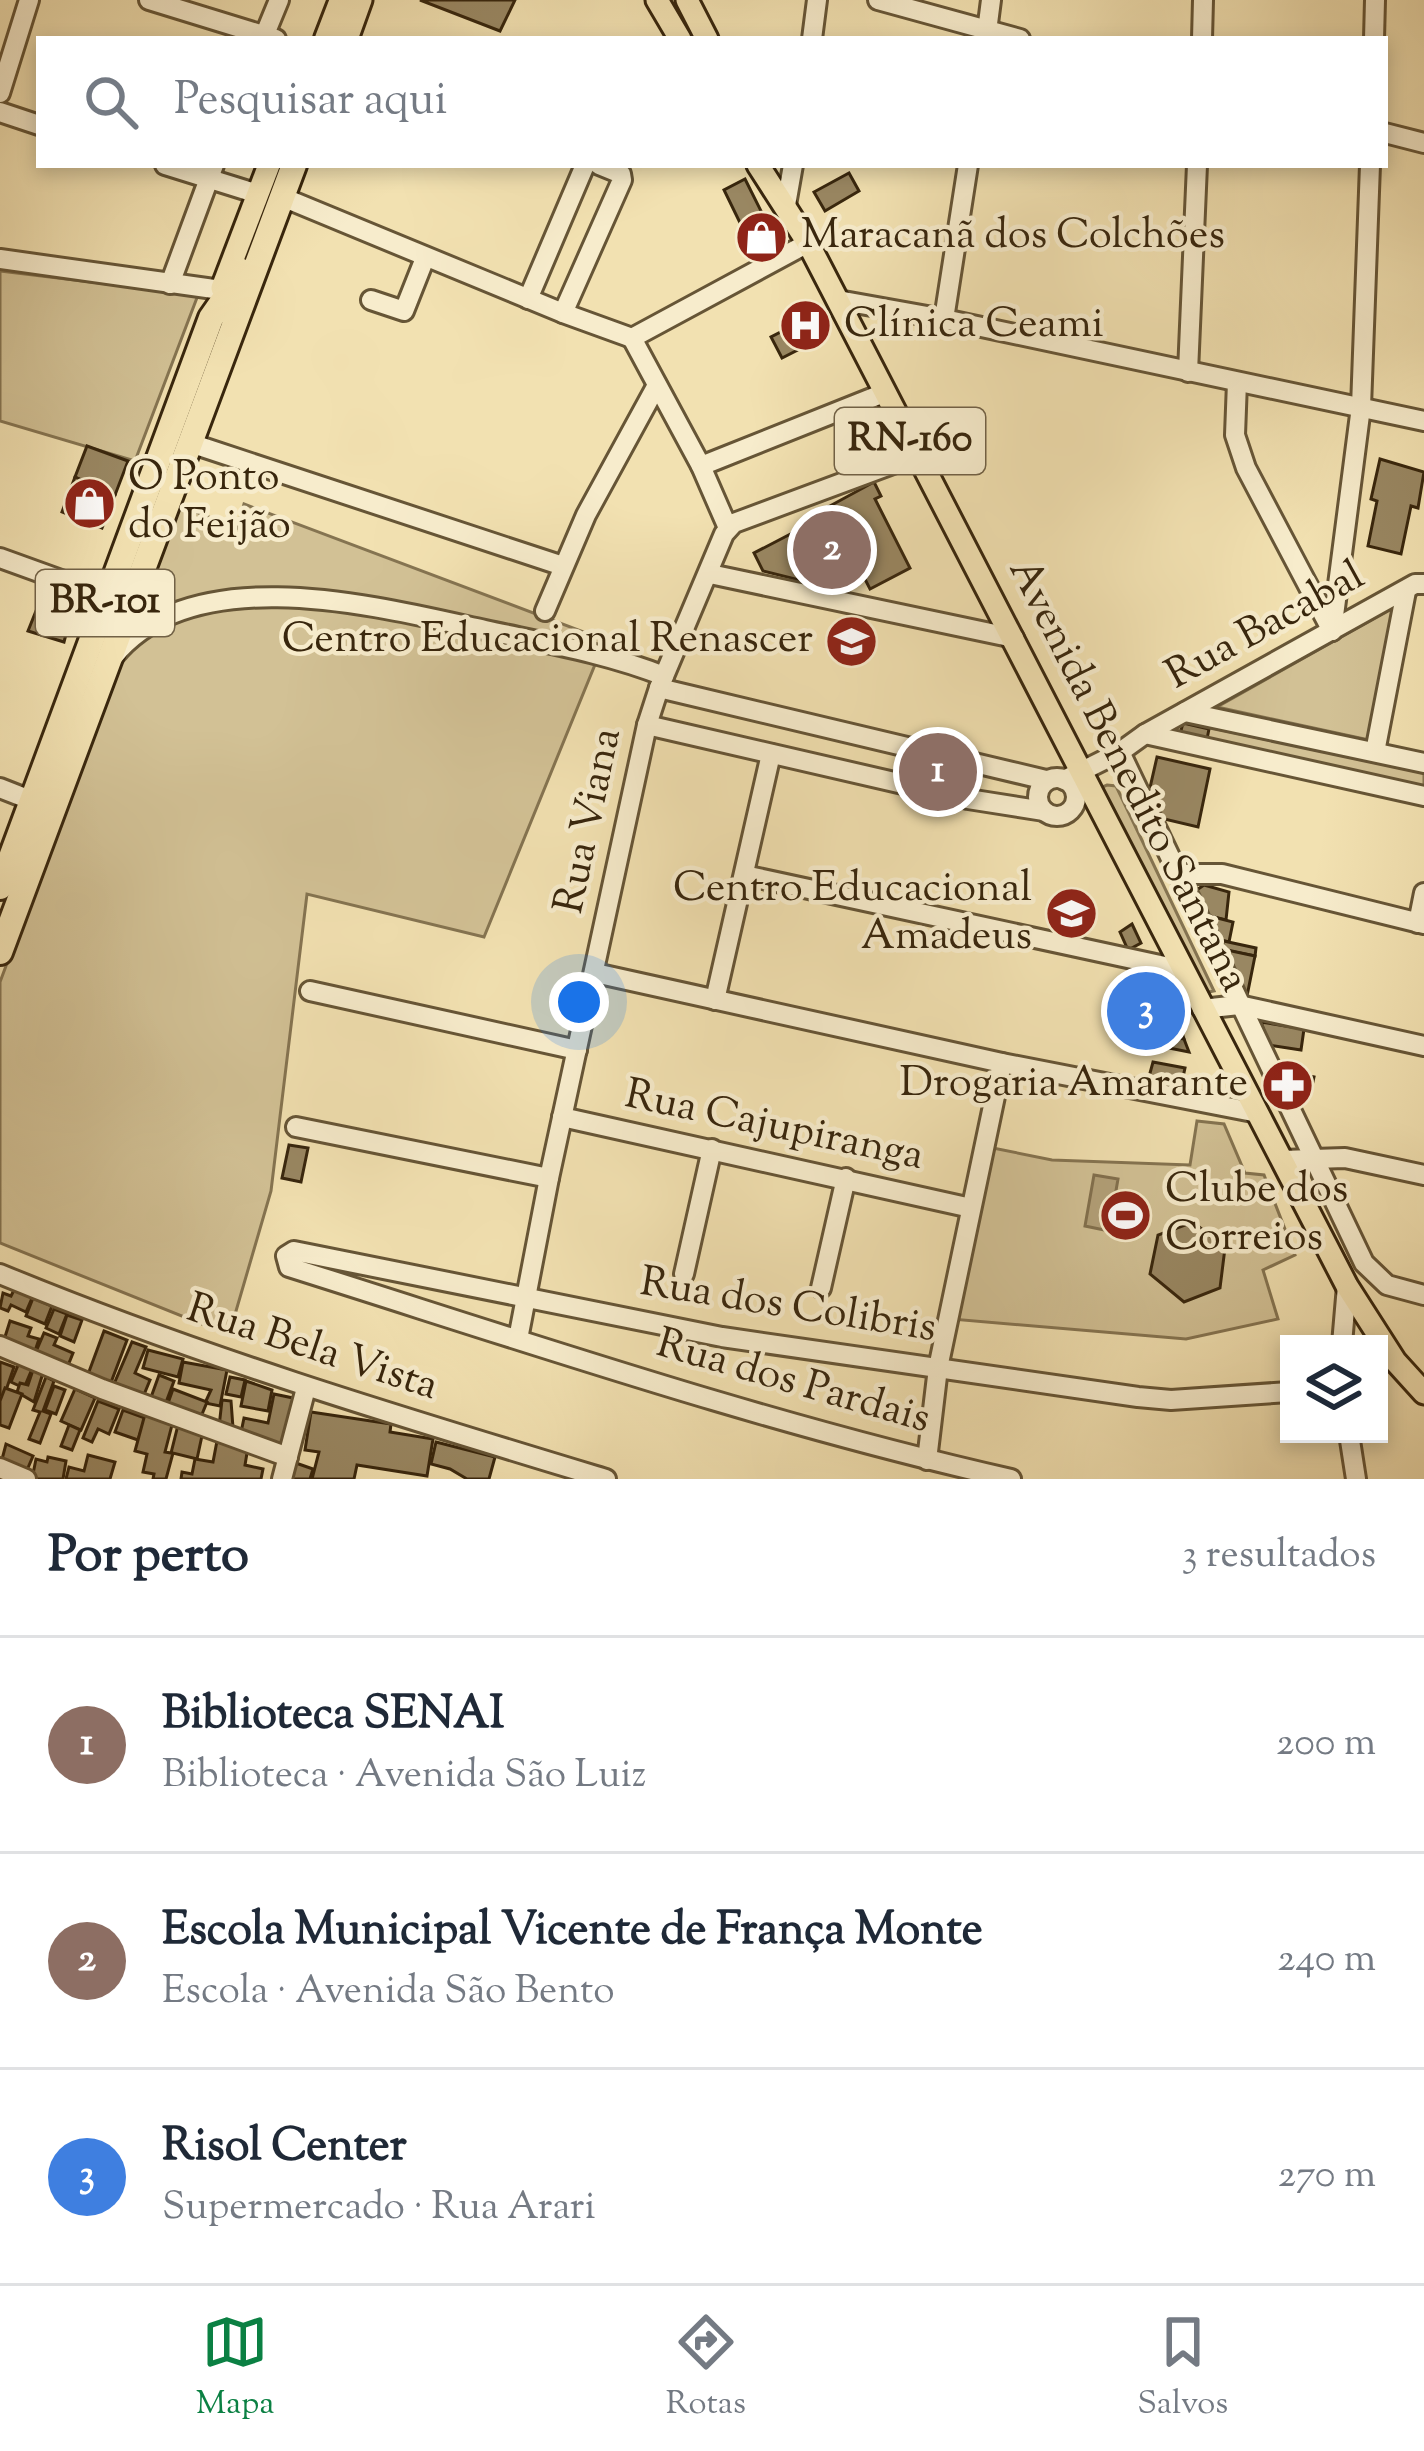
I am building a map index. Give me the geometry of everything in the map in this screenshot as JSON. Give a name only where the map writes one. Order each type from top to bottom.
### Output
[{"type":"highway","points":[[329,36],[342,0]]},
{"type":"highway","points":[[346,36],[359,0]]},
{"type":"highway","name":"BR-101","points":[[274,196],[279,168]]},
{"type":"highway","name":"BR-101","points":[[0,952],[190,442],[232,288],[274,196],[295,168]]},
{"type":"highway","name":"BR-101","points":[[0,887],[108,597],[221,324]]},
{"type":"main road","points":[[318,36],[332,0]]},
{"type":"main road","points":[[657,0],[678,36]]},
{"type":"main road","points":[[687,0],[705,36]]},
{"type":"main road","name":"BR-101","points":[[221,324],[221,290],[274,196],[269,168]]},
{"type":"main road","name":"Avenida Benedito Santana","points":[[763,168],[808,243],[1014,638],[1064,777],[1102,813],[1347,1286],[1395,1360],[1424,1393]]},
{"type":"street","points":[[0,93],[28,0]]},
{"type":"street","points":[[149,0],[262,36]]},
{"type":"street","points":[[269,36],[279,0]]},
{"type":"street","points":[[812,36],[818,0]]},
{"type":"street","points":[[878,0],[986,35],[991,0]]},
{"type":"street","points":[[1202,36],[1204,0]]},
{"type":"street","points":[[1374,36],[1375,0]]},
{"type":"street","points":[[0,112],[36,124]]},
{"type":"street","points":[[1388,134],[1424,143]]},
{"type":"street","points":[[528,299],[584,168]]},
{"type":"street","points":[[563,313],[622,181],[621,174],[606,168]]},
{"type":"street","points":[[780,196],[792,168]]},
{"type":"street","points":[[944,319],[968,168]]},
{"type":"street","points":[[1188,372],[1197,168]]},
{"type":"street","points":[[1332,631],[1361,407],[1370,168]]},
{"type":"street","points":[[170,284],[211,172],[632,338],[728,528],[917,455]]},
{"type":"street","points":[[632,338],[808,243]]},
{"type":"street","points":[[370,300],[404,311],[424,257]]},
{"type":"street","points":[[0,259],[221,290]]},
{"type":"street","points":[[838,300],[1424,421]]},
{"type":"street","points":[[1237,382],[1235,435],[1246,468],[1332,631]]},
{"type":"street","points":[[544,611],[562,566],[657,385]]},
{"type":"street","points":[[700,466],[884,393]]},
{"type":"street","points":[[190,442],[562,566]]},
{"type":"street","name":"Rua Viana","points":[[518,1339],[647,725],[728,528]]},
{"type":"street","points":[[0,558],[108,597]]},
{"type":"street","points":[[710,574],[1014,638]]},
{"type":"street","points":[[1375,752],[1415,588]]},
{"type":"street","name":"Rua Bacabal","points":[[1064,777],[1120,752],[1144,734],[1415,588]]},
{"type":"street","points":[[104,670],[124,643],[184,609],[236,600],[312,599],[390,609],[625,660],[661,682],[1064,777],[1076,798],[1070,812]]},
{"type":"street","points":[[1185,712],[1424,763]]},
{"type":"street","points":[[647,725],[1054,816],[1102,813]]},
{"type":"street","points":[[1144,734],[1424,796]]},
{"type":"street","points":[[1120,752],[1372,1273],[1388,1286],[1424,1295]]},
{"type":"street","points":[[715,1000],[771,754]]},
{"type":"street","points":[[1044,812],[1038,795],[1064,777]]},
{"type":"street","points":[[0,788],[33,801]]},
{"type":"street","points":[[1178,874],[1222,874],[1421,923],[1424,893]]},
{"type":"street","points":[[744,875],[1183,970]]},
{"type":"street","points":[[595,973],[1002,1064],[1258,1113]]},
{"type":"street","points":[[310,991],[577,1050]]},
{"type":"street","points":[[1202,1009],[1239,1005],[1424,1046]]},
{"type":"street","points":[[927,1460],[938,1368],[1002,1064]]},
{"type":"street","name":"Rua Cajupiranga","points":[[562,1118],[970,1208]]},
{"type":"street","points":[[296,1127],[549,1178]]},
{"type":"street","points":[[684,1274],[712,1149]]},
{"type":"street","points":[[1282,1160],[1345,1158],[1424,1175]]},
{"type":"street","points":[[821,1288],[846,1178]]},
{"type":"street","name":"Rua dos Colibris","points":[[285,1259],[294,1251],[722,1337],[1171,1400],[1280,1394]]},
{"type":"street","name":"Rua dos Pardais","points":[[285,1259],[289,1267],[518,1339],[927,1460],[1011,1479]]},
{"type":"street","name":"Rua Bela Vista","points":[[0,1274],[128,1327],[306,1388],[606,1479]]},
{"type":"street","points":[[1343,1335],[1347,1286]]},
{"type":"street","points":[[0,1346],[102,1389],[288,1456]]},
{"type":"street","points":[[282,1479],[306,1388]]},
{"type":"street","points":[[1350,1443],[1356,1479]]},
{"type":"street","points":[[0,1468],[26,1479]]},
{"type":"shaded area","points":[[0,271],[198,295],[135,461],[0,421]]},
{"type":"shaded area","points":[[244,504],[605,640],[484,937],[307,894],[271,1191],[229,1335],[0,1243],[0,982],[178,505],[237,528]]},
{"type":"shaded area","points":[[1396,606],[1369,740],[1217,707]]},
{"type":"shaded area","points":[[1179,721],[1424,773],[1424,786],[1172,732],[1172,724]]},
{"type":"shaded area","points":[[1116,786],[1214,991],[1204,993],[1184,965],[1176,930],[1100,788]]},
{"type":"shaded area","name":"Clube dos Correios","points":[[1197,1121],[1224,1124],[1245,1173],[1264,1175],[1295,1255],[1263,1270],[1278,1319],[1186,1339],[951,1319],[988,1147],[1052,1160],[1190,1165]]},
{"type":"shaded area","points":[[1094,1175],[1118,1179],[1109,1231],[1085,1226]]},
{"type":"building","points":[[420,0],[515,0],[500,31]]},
{"type":"building","points":[[849,173],[859,191],[825,211],[814,192]]},
{"type":"building","points":[[745,179],[767,223],[745,233],[724,190]]},
{"type":"building","name":"Maracanã dos Colchões","points":[[767,223],[776,243],[758,251],[749,231]]},
{"type":"building","name":"Clínica Ceami","points":[[812,316],[823,337],[782,358],[771,337]]},
{"type":"building","points":[[87,446],[128,461],[115,495],[75,477]]},
{"type":"building","points":[[1380,459],[1424,472],[1418,508],[1411,506],[1401,554],[1368,546]]},
{"type":"building","name":"O Ponto do Feijão","points":[[75,477],[115,495],[102,528],[62,512]]},
{"type":"building","points":[[874,482],[881,496],[875,499],[910,568],[870,589],[828,507]]},
{"type":"building","points":[[829,514],[849,553],[799,580],[763,571],[754,553]]},
{"type":"building","points":[[36,611],[69,623],[64,642],[28,631]]},
{"type":"building","points":[[1183,723],[1209,729],[1207,739],[1180,734]]},
{"type":"building","points":[[1157,757],[1210,769],[1198,827],[1160,818],[1149,792]]},
{"type":"building","points":[[928,761],[950,764],[947,783],[925,779]]},
{"type":"building","points":[[1204,885],[1229,892],[1226,920],[1202,914],[1191,894]]},
{"type":"building","points":[[1202,914],[1233,922],[1229,942],[1213,938]]},
{"type":"building","points":[[1132,924],[1141,943],[1128,950],[1120,932]]},
{"type":"building","points":[[1219,940],[1256,948],[1255,956],[1219,949]]},
{"type":"building","points":[[1227,950],[1255,956],[1247,996],[1237,993]]},
{"type":"building","points":[[1144,977],[1159,979],[1171,1006],[1156,1003],[1153,1017],[1179,1022],[1184,1039],[1135,1030]]},
{"type":"building","points":[[1261,1022],[1304,1029],[1301,1050],[1269,1045]]},
{"type":"building","points":[[1141,1032],[1184,1039],[1189,1052],[1139,1042]]},
{"type":"building","points":[[1153,1062],[1185,1068],[1180,1091],[1147,1084]]},
{"type":"building","points":[[1273,1068],[1314,1077],[1312,1086],[1279,1079]]},
{"type":"building","points":[[289,1145],[308,1148],[301,1182],[282,1178]]},
{"type":"building","points":[[1193,1222],[1225,1248],[1220,1288],[1184,1302],[1150,1274],[1158,1235]]},
{"type":"building","points":[[14,1290],[32,1298],[26,1312],[11,1305],[8,1311],[0,1308],[3,1293],[11,1296]]},
{"type":"building","points":[[33,1298],[52,1306],[45,1324],[26,1316]]},
{"type":"building","points":[[54,1309],[67,1314],[59,1334],[46,1328]]},
{"type":"building","points":[[67,1315],[82,1320],[74,1342],[60,1336]]},
{"type":"building","points":[[10,1321],[31,1328],[28,1336],[39,1339],[35,1351],[4,1340]]},
{"type":"building","points":[[104,1331],[127,1340],[110,1385],[87,1377]]},
{"type":"building","points":[[44,1333],[57,1338],[54,1345],[73,1353],[67,1368],[35,1354]]},
{"type":"building","points":[[132,1342],[146,1347],[135,1373],[150,1380],[143,1397],[114,1384]]},
{"type":"building","points":[[148,1350],[183,1359],[178,1377],[143,1368]]},
{"type":"building","points":[[0,1362],[14,1367],[4,1396],[0,1395]]},
{"type":"building","points":[[183,1362],[227,1370],[220,1406],[205,1403],[211,1390],[179,1383]]},
{"type":"building","points":[[19,1363],[32,1369],[24,1388],[11,1382]]},
{"type":"building","points":[[33,1370],[43,1373],[34,1402],[17,1392],[20,1383],[28,1385]]},
{"type":"building","points":[[159,1375],[174,1381],[165,1405],[150,1400]]},
{"type":"building","points":[[46,1377],[54,1381],[43,1411],[51,1414],[40,1443],[29,1439],[40,1412],[33,1410]]},
{"type":"building","points":[[230,1377],[245,1380],[241,1397],[226,1394]]},
{"type":"building","points":[[246,1381],[272,1390],[268,1411],[241,1406]]},
{"type":"building","points":[[54,1386],[65,1390],[56,1414],[45,1410]]},
{"type":"building","points":[[5,1388],[22,1394],[9,1428],[0,1425]]},
{"type":"building","points":[[75,1389],[95,1398],[81,1430],[61,1421]]},
{"type":"building","points":[[173,1389],[207,1402],[200,1419],[167,1406]]},
{"type":"building","points":[[274,1394],[293,1398],[284,1446],[240,1437],[244,1418],[268,1423]]},
{"type":"building","points":[[222,1400],[231,1401],[233,1428],[219,1427]]},
{"type":"building","points":[[98,1401],[119,1409],[109,1434],[98,1429],[92,1442],[83,1438]]},
{"type":"building","points":[[123,1410],[145,1418],[138,1440],[115,1432]]},
{"type":"building","points":[[311,1412],[391,1424],[390,1432],[433,1439],[427,1476],[357,1465],[354,1479],[312,1479],[319,1452],[305,1450]]},
{"type":"building","points":[[145,1414],[173,1421],[165,1452],[171,1453],[178,1425],[203,1431],[197,1459],[173,1453],[166,1479],[153,1479],[154,1474],[143,1472],[147,1454],[135,1451]]},
{"type":"building","points":[[69,1425],[80,1430],[72,1450],[61,1446]]},
{"type":"building","points":[[217,1441],[248,1447],[245,1465],[263,1469],[261,1479],[181,1479],[182,1472],[192,1474],[195,1459],[213,1462]]},
{"type":"building","points":[[436,1442],[495,1457],[489,1479],[467,1479],[431,1464]]},
{"type":"building","points":[[6,1444],[33,1456],[24,1477],[0,1467]]},
{"type":"building","points":[[88,1455],[115,1462],[110,1479],[66,1479],[69,1467],[84,1471]]},
{"type":"building","points":[[48,1457],[66,1461],[63,1479],[32,1479],[36,1459],[47,1462]]},
{"type":"building","points":[[293,1462],[313,1469],[310,1479],[288,1479]]},
{"type":"place","name":"Maracanã dos Colchões","points":[[762,237]]},
{"type":"place","name":"Clínica Ceami","points":[[805,326]]},
{"type":"place","name":"O Ponto do Feijão","points":[[89,503]]},
{"type":"place","name":"Escola Municipal Vicente de França Monte","points":[[832,550]]},
{"type":"place","name":"Centro Educacional Renascer","points":[[852,641]]},
{"type":"place","name":"Biblioteca SENAI","points":[[938,772]]},
{"type":"place","name":"Centro Educacional Amadeus","points":[[1071,914]]},
{"type":"place","name":"Risol Center","points":[[1146,1011]]},
{"type":"place","name":"Drogaria Amarante","points":[[1287,1085]]},
{"type":"place","name":"Clube dos Correios","points":[[1126,1215]]}]
